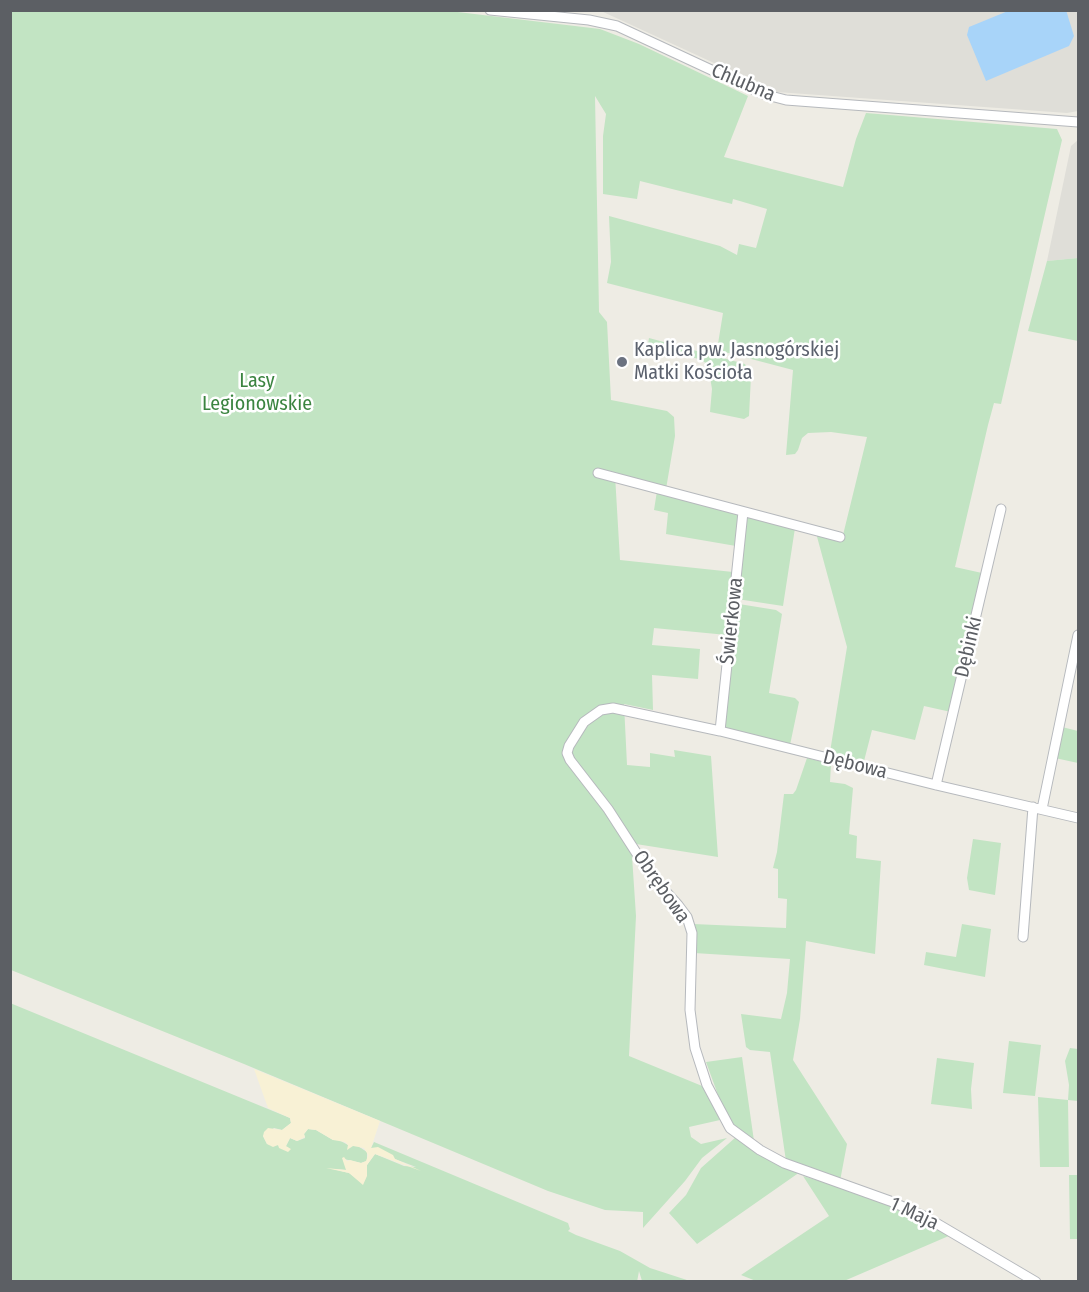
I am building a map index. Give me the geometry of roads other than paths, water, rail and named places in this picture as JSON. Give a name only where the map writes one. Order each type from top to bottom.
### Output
[{"type":"street","name":"Chlubna","points":[[490,10],[589,20],[617,26],[763,94],[786,100],[1078,122]]},
{"type":"street","points":[[598,473],[840,537]]},
{"type":"street","name":"Dębinki","points":[[936,785],[1001,509]]},
{"type":"street","name":"Świerkowa","points":[[720,731],[743,512]]},
{"type":"street","points":[[1023,937],[1037,808],[1078,635]]},
{"type":"street","name":"Obrębowa","points":[[632,712],[606,708],[595,713],[584,722],[567,753],[609,809],[650,874],[687,917],[692,933],[692,1034],[707,1085],[723,1117],[730,1128],[741,1137],[784,1163]]},
{"type":"street","name":"Dębowa","points":[[632,712],[720,731],[1078,818]]},
{"type":"street","name":"1 Maja","points":[[784,1163],[890,1201],[924,1216],[1036,1281]]},
{"type":"water","points":[[1066,10],[1074,36],[1069,46],[986,81],[967,35],[969,27],[1008,11]]},
{"type":"place","name":"Kaplica pw. Jasnogórskiej Matki Kościoła","points":[[622,362]]},
{"type":"park label","name":"Lasy Legionowskie","points":[[257,392]]}]
